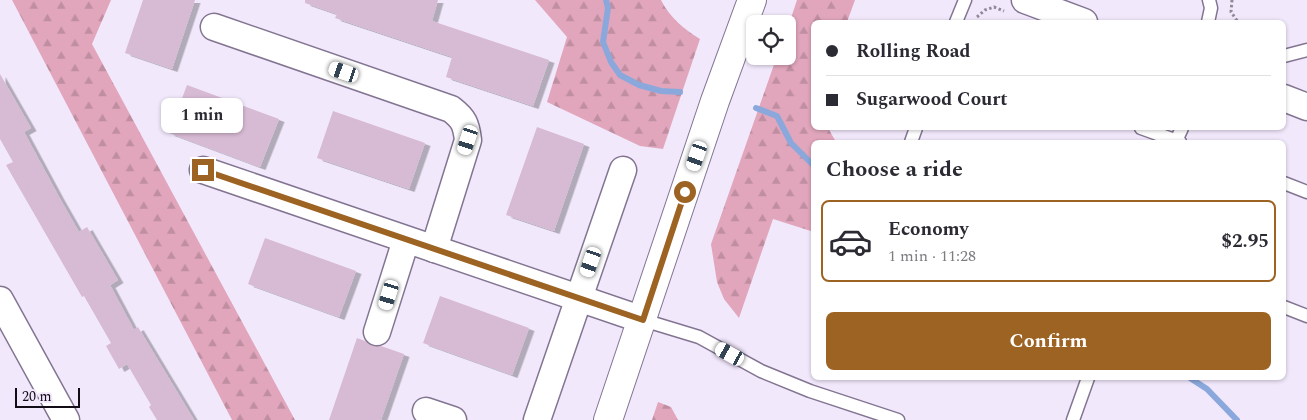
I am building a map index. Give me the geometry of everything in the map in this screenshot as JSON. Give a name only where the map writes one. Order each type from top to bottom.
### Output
[{"type":"street","points":[[608,420],[715,101],[752,0]]},
{"type":"street","points":[[1018,7],[1075,20]]},
{"type":"street","points":[[214,26],[451,109],[461,117],[467,128],[468,140],[434,249]]},
{"type":"street","points":[[1286,99],[1307,107]]},
{"type":"street","points":[[203,170],[643,320]]},
{"type":"street","points":[[537,420],[623,170]]},
{"type":"street","points":[[377,332],[406,240]]},
{"type":"street","points":[[0,300],[66,420]]},
{"type":"street","points":[[426,411],[453,420]]},
{"type":"lane","points":[[1208,0],[1211,8],[1208,20]]},
{"type":"lane","points":[[1286,55],[1307,50]]},
{"type":"lane","points":[[1146,130],[1173,140]]},
{"type":"lane","points":[[1286,184],[1307,192]]},
{"type":"lane","points":[[1286,308],[1307,316]]},
{"type":"lane","points":[[643,320],[699,337],[769,374],[810,391],[898,420]]},
{"type":"lane","points":[[1073,420],[1087,380]]},
{"type":"path","points":[[1232,0],[1231,12],[1237,20]]},
{"type":"path","points":[[960,12],[976,18],[985,10],[994,7],[1018,7]]},
{"type":"green space","points":[[12,0],[111,0],[92,44],[295,420],[232,420]]},
{"type":"green space","points":[[535,0],[661,0],[678,22],[700,39],[663,149],[640,146],[547,102],[567,37]]},
{"type":"green space","points":[[797,0],[855,0],[848,20],[811,20],[811,130],[829,130],[835,140],[811,140],[811,231],[773,219],[739,318],[724,299],[717,282],[711,244],[774,65],[796,65],[796,15],[792,15]]},
{"type":"green space","points":[[658,402],[671,407],[678,420],[652,420]]},
{"type":"building","points":[[143,0],[195,0],[172,69],[125,53]]},
{"type":"building","points":[[305,0],[438,0],[432,21],[549,60],[533,106],[446,77],[452,57],[335,18],[337,14],[305,3]]},
{"type":"building","points":[[0,74],[31,128],[24,132],[59,197],[79,232],[87,227],[118,280],[110,285],[134,330],[138,327],[194,420],[157,420],[149,407],[151,405],[127,364],[119,369],[106,346],[111,343],[84,296],[82,297],[6,165],[13,162],[0,139]]},
{"type":"building","points":[[187,85],[279,119],[260,167],[169,133]]},
{"type":"building","points":[[333,111],[425,143],[409,189],[317,158]]},
{"type":"building","points":[[537,127],[584,144],[554,231],[506,215]]},
{"type":"building","points":[[265,238],[356,271],[339,317],[248,284]]},
{"type":"building","points":[[440,296],[529,328],[512,375],[423,343]]},
{"type":"building","points":[[357,338],[372,346],[381,346],[404,354],[381,420],[329,420]]},
{"type":"waterway","points":[[606,0],[608,8],[603,42],[611,62],[620,75],[639,85],[661,91],[680,92]]},
{"type":"waterway","points":[[756,108],[777,116],[791,143],[811,163]]},
{"type":"waterway","points":[[1193,380],[1207,389],[1237,420]]},
{"type":"route","points":[[203,170],[643,320],[685,192]]}]
